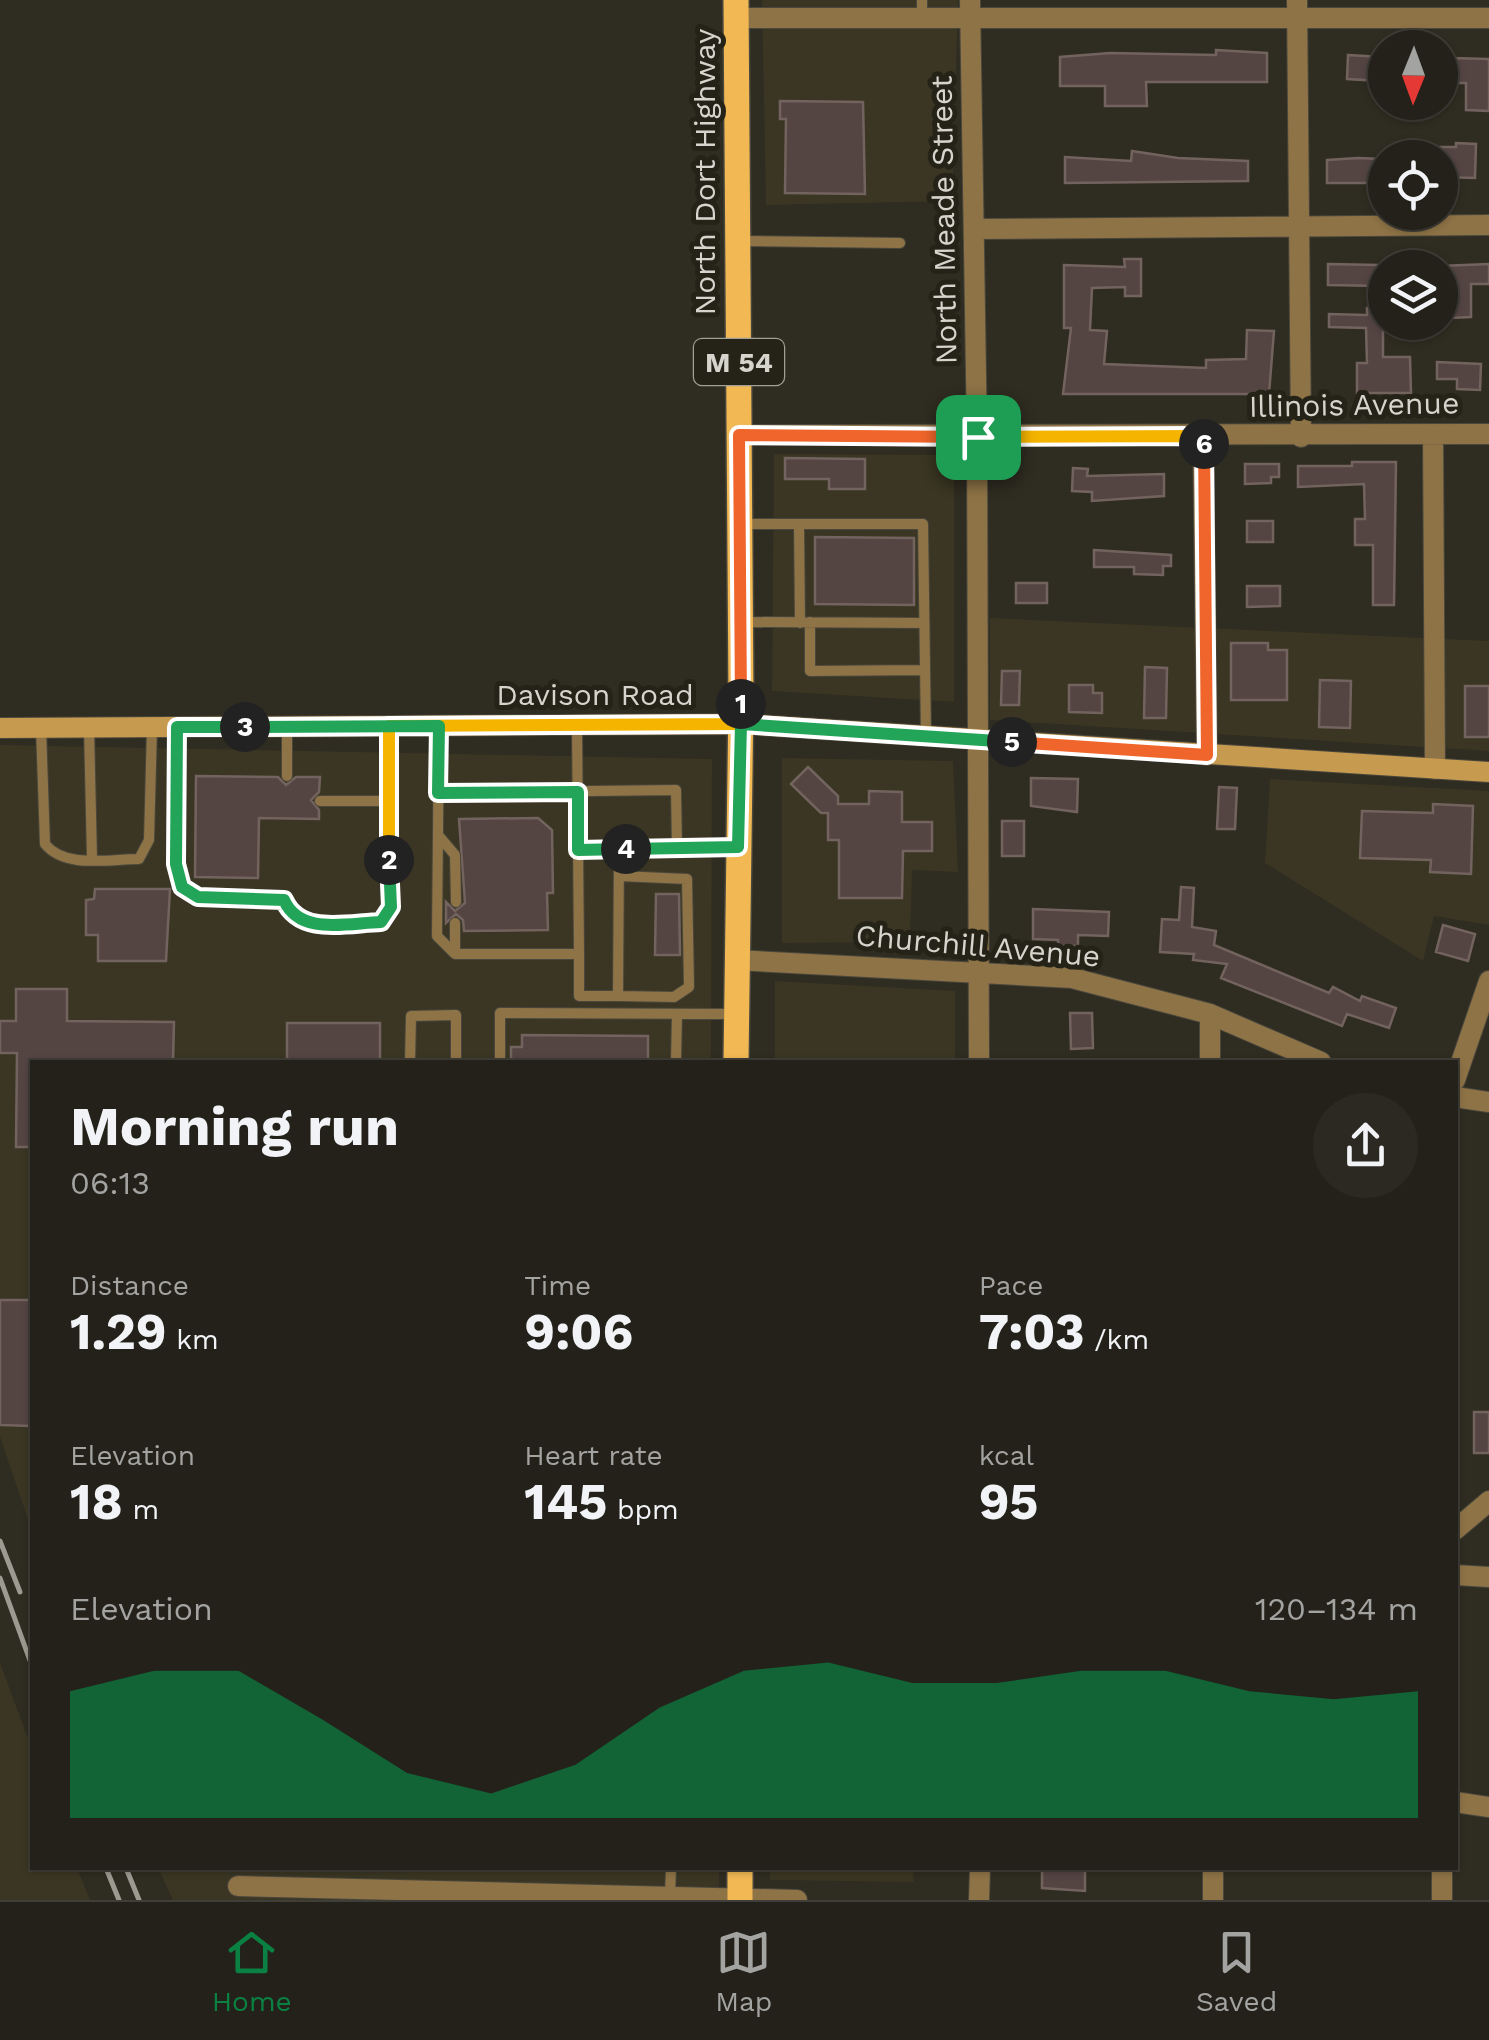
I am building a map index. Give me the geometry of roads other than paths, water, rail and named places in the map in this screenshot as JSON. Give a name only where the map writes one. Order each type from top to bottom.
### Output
[{"type":"main road","name":"North Dort Highway","points":[[736,9],[741,724],[736,1060]]},
{"type":"main road","name":"Davison Road","points":[[0,728],[741,724],[1489,772]]},
{"type":"main road","points":[[740,1870],[740,1898]]},
{"type":"street","points":[[736,9],[1297,9],[1489,18]]},
{"type":"street","points":[[1297,9],[1301,437]]},
{"type":"street","name":"North Meade Street","points":[[971,10],[978,437],[978,1060]]},
{"type":"street","points":[[975,229],[1489,225]]},
{"type":"street","points":[[1432,434],[1435,769]]},
{"type":"street","name":"Illinois Avenue","points":[[739,435],[1489,434]]},
{"type":"street","points":[[1204,436],[1207,755]]},
{"type":"street","name":"Churchill Avenue","points":[[736,960],[1072,978],[1210,1014],[1316,1060]]},
{"type":"street","points":[[1458,1071],[1489,981]]},
{"type":"street","points":[[1210,1014],[1210,1060]]},
{"type":"street","points":[[1458,1097],[1489,1102]]},
{"type":"street","points":[[1458,1528],[1489,1502]]},
{"type":"street","points":[[1458,1576],[1489,1577]]},
{"type":"street","points":[[1458,1802],[1489,1807]]},
{"type":"street","points":[[980,1870],[980,1900]]},
{"type":"street","points":[[1213,1870],[1213,1900]]},
{"type":"street","points":[[1442,1870],[1442,1900]]},
{"type":"street","points":[[238,1886],[797,1900]]},
{"type":"lane","points":[[738,241],[900,243]]},
{"type":"lane","points":[[740,524],[923,524],[926,735]]},
{"type":"lane","points":[[799,524],[810,670],[925,670]]},
{"type":"lane","points":[[740,622],[924,623]]},
{"type":"lane","points":[[578,725],[580,996],[674,997],[689,987],[687,879],[619,876]]},
{"type":"lane","points":[[287,726],[288,776]]},
{"type":"lane","points":[[177,727],[176,864],[182,887],[198,897],[284,900],[290,914],[306,924],[381,922],[391,907],[389,726]]},
{"type":"lane","points":[[439,726],[437,936],[455,954],[578,954]]},
{"type":"lane","points":[[42,728],[45,844],[53,854],[67,860],[92,860],[138,859],[145,853],[149,840],[152,727]]},
{"type":"lane","points":[[89,728],[92,860]]},
{"type":"lane","points":[[438,793],[676,790],[677,848]]},
{"type":"lane","points":[[320,802],[388,802]]},
{"type":"lane","points":[[438,834],[455,855],[456,902]]},
{"type":"lane","points":[[578,850],[738,847]]},
{"type":"lane","points":[[618,996],[619,849]]},
{"type":"lane","points":[[455,923],[455,954]]},
{"type":"lane","points":[[500,1060],[500,1013],[736,1014]]},
{"type":"lane","points":[[676,1060],[677,1014]]},
{"type":"lane","points":[[410,1060],[411,1016],[456,1015],[456,1060]]},
{"type":"lane","points":[[670,1870],[670,1894]]},
{"type":"railway","points":[[0,1541],[20,1592]]},
{"type":"railway","points":[[0,1578],[30,1660]]},
{"type":"railway","points":[[107,1870],[119,1900]]},
{"type":"railway","points":[[127,1870],[139,1900]]}]
